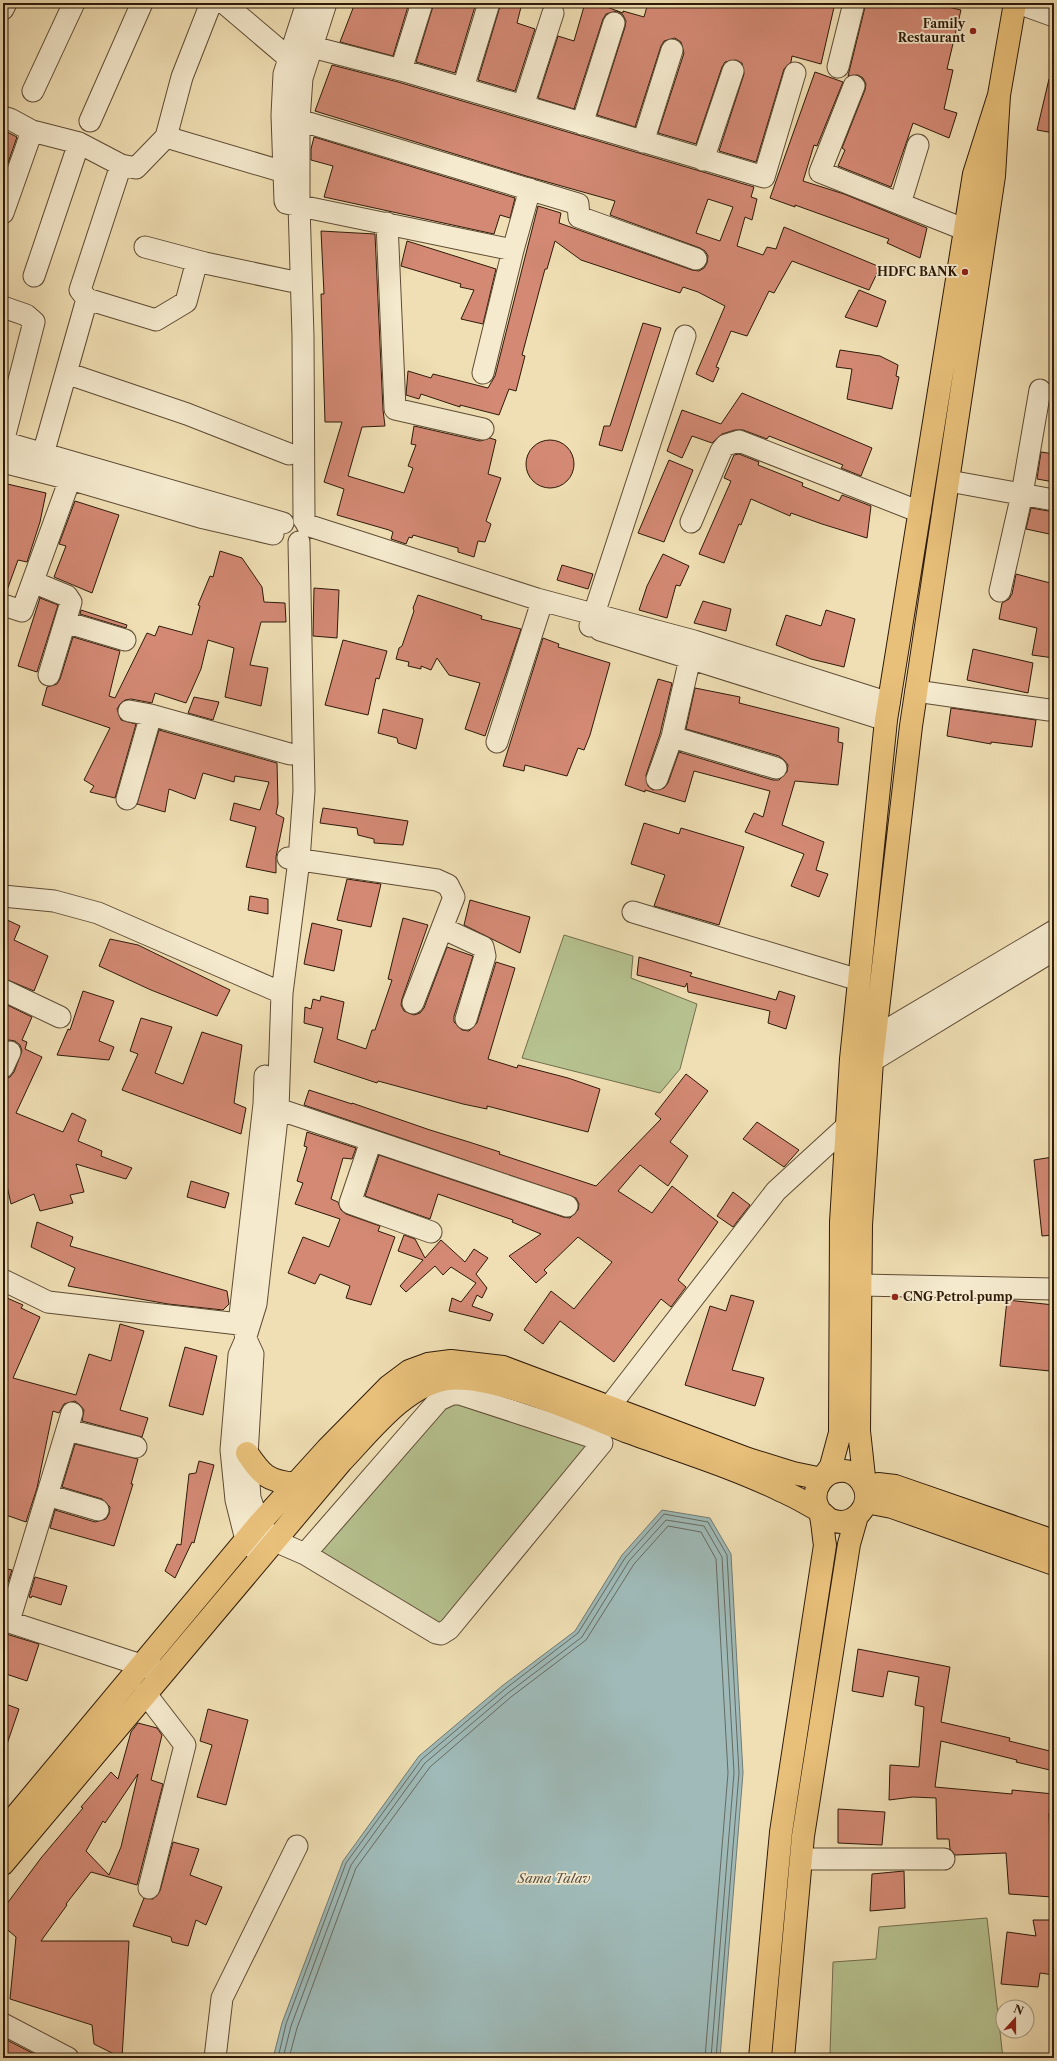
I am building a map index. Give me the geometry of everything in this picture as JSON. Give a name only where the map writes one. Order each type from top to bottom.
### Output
[{"type":"main road","points":[[783,2058],[807,1806],[849,1544],[863,1501],[859,1431],[861,1225],[872,1061],[916,691],[994,176],[999,95],[1016,3]]},
{"type":"main road","points":[[760,2058],[781,1832],[825,1545],[820,1511],[815,1494],[817,1486],[831,1466],[840,1433],[840,1222],[853,1037],[888,711],[974,174],[999,95]]},
{"type":"main road","points":[[3,1831],[252,1532],[327,1448],[389,1386],[409,1371],[428,1364],[451,1361],[502,1367],[748,1459],[793,1474],[822,1479],[829,1474],[846,1471],[857,1477],[863,1501]]},
{"type":"main road","points":[[3,1864],[145,1693],[342,1461],[400,1401],[421,1387],[446,1380],[470,1380],[522,1392],[744,1474],[783,1491],[820,1511],[826,1517],[842,1522],[878,1484],[895,1486],[1054,1541]]},
{"type":"main road","points":[[247,1453],[260,1472],[269,1479],[278,1482],[295,1484]]},
{"type":"main road","points":[[863,1501],[892,1507],[1054,1564]]},
{"type":"main road","points":[[799,1715],[821,1718]]},
{"type":"main road","points":[[786,1804],[807,1806]]},
{"type":"street","points":[[3,9],[6,3]]},
{"type":"street","points":[[33,91],[74,3]]},
{"type":"street","points":[[90,121],[142,3]]},
{"type":"street","points":[[3,117],[10,119],[32,131],[79,143],[121,165],[136,168],[166,137],[182,78],[211,3]]},
{"type":"street","points":[[224,3],[296,65]]},
{"type":"street","points":[[305,1554],[439,1400],[445,1396],[460,1394],[598,1439],[602,1444],[449,1629],[441,1634],[305,1554],[268,1549],[252,1532],[236,1500],[231,1450],[239,1355],[244,1332],[271,1107],[275,990],[284,892],[293,859],[304,790],[295,530],[289,454],[292,204],[299,120],[300,86],[296,65],[306,3]]},
{"type":"street","points":[[293,859],[290,754],[295,530],[303,336],[292,204],[284,172],[282,115],[284,74],[296,65],[312,47],[326,3]]},
{"type":"street","points":[[401,70],[422,3]]},
{"type":"street","points":[[463,88],[489,3]]},
{"type":"street","points":[[838,67],[854,3]]},
{"type":"street","points":[[1016,3],[1054,16]]},
{"type":"street","points":[[523,106],[553,13]]},
{"type":"street","points":[[582,124],[614,23]]},
{"type":"street","points":[[312,47],[401,70],[764,177],[795,73]]},
{"type":"street","points":[[643,142],[672,50]]},
{"type":"street","points":[[703,160],[733,71]]},
{"type":"street","points":[[854,86],[820,172],[966,230]]},
{"type":"street","points":[[299,120],[578,204],[579,217],[696,259]]},
{"type":"street","points":[[3,212],[32,131]]},
{"type":"street","points":[[166,137],[284,172]]},
{"type":"street","points":[[34,276],[79,143]]},
{"type":"street","points":[[900,204],[918,145]]},
{"type":"street","points":[[121,165],[80,290],[87,299],[156,320],[186,302],[196,261]]},
{"type":"street","points":[[483,373],[513,250],[530,190]]},
{"type":"street","points":[[292,204],[513,250]]},
{"type":"street","points":[[387,223],[395,409],[484,429]]},
{"type":"street","points":[[145,247],[196,261],[290,281]]},
{"type":"street","points":[[44,454],[87,299]]},
{"type":"street","points":[[3,307],[26,315],[34,322],[3,442],[295,530],[537,599],[592,621],[692,650],[888,711]]},
{"type":"street","points":[[592,621],[685,336]]},
{"type":"street","points":[[66,373],[187,414],[289,454]]},
{"type":"street","points":[[1000,591],[1022,494],[1040,390]]},
{"type":"street","points":[[691,522],[721,451],[726,445],[739,441],[920,512]]},
{"type":"street","points":[[3,462],[70,479],[200,517],[295,530],[538,611],[592,621]]},
{"type":"street","points":[[3,605],[22,611],[70,479]]},
{"type":"street","points":[[949,481],[1054,500]]},
{"type":"street","points":[[33,582],[67,596],[71,602],[49,675]]},
{"type":"street","points":[[497,742],[538,611]]},
{"type":"street","points":[[65,622],[125,640]]},
{"type":"street","points":[[657,779],[672,737],[692,650]]},
{"type":"street","points":[[916,691],[1049,710]]},
{"type":"street","points":[[129,711],[151,714],[290,754]]},
{"type":"street","points":[[127,799],[151,714]]},
{"type":"street","points":[[672,737],[776,768]]},
{"type":"street","points":[[293,859],[437,880],[448,885],[454,897],[413,1003]]},
{"type":"street","points":[[3,896],[54,902],[98,913],[275,990]]},
{"type":"street","points":[[633,912],[859,980]]},
{"type":"street","points":[[442,928],[483,947],[485,956],[466,1019]]},
{"type":"street","points":[[853,1037],[875,1038],[1054,931]]},
{"type":"street","points":[[851,1059],[872,1061],[1054,950]]},
{"type":"street","points":[[3,990],[60,1017]]},
{"type":"street","points":[[271,1107],[567,1206]]},
{"type":"street","points":[[609,1407],[776,1191],[847,1126]]},
{"type":"street","points":[[371,1141],[350,1202],[431,1232]]},
{"type":"street","points":[[3,1280],[48,1302],[244,1332]]},
{"type":"street","points":[[861,1285],[1054,1289]]},
{"type":"street","points":[[244,1332],[253,1354],[247,1453],[252,1532]]},
{"type":"street","points":[[136,1447],[69,1422],[6,1620],[163,1672]]},
{"type":"street","points":[[47,1494],[98,1510]]},
{"type":"street","points":[[145,1693],[185,1745],[149,1888]]},
{"type":"street","points":[[215,2058],[222,1998],[297,1846]]},
{"type":"street","points":[[801,1859],[944,1859]]},
{"type":"street","points":[[3,2024],[68,2058]]},
{"type":"green space","points":[[564,935],[633,956],[631,978],[697,1004],[680,1069],[660,1093],[522,1058]]},
{"type":"green space","points":[[457,1402],[596,1447],[445,1628],[316,1554],[442,1407]]},
{"type":"green space","points":[[987,1918],[996,1999],[995,1999],[995,2039],[1001,2039],[1003,2058],[856,2058],[830,2053],[833,1962],[876,1959],[879,1927]]},
{"type":"water","name":"Sama Talav","points":[[662,1510],[710,1518],[731,1554],[743,1773],[720,2058],[273,2058],[282,2023],[343,1861],[419,1756],[502,1686],[575,1631],[622,1555]]},
{"type":"building","points":[[355,3],[409,3],[393,56],[340,42]]},
{"type":"building","points":[[434,3],[476,3],[455,73],[416,62]]},
{"type":"building","points":[[501,3],[522,3],[517,23],[535,29],[515,91],[478,80]]},
{"type":"building","points":[[585,3],[596,3],[623,13],[623,11],[644,17],[648,3],[835,3],[821,64],[792,56],[791,62],[784,69],[756,162],[719,151],[744,74],[742,63],[736,60],[725,62],[722,67],[696,144],[658,133],[684,53],[681,42],[675,38],[664,41],[661,46],[635,127],[597,115],[625,27],[626,21],[623,15],[617,11],[606,14],[603,19],[574,109],[538,98],[558,36],[574,41]]},
{"type":"building","points":[[866,3],[931,3],[961,10],[947,69],[953,70],[944,109],[957,113],[949,138],[913,123],[891,187],[838,166],[845,150],[842,148],[865,90],[866,84],[863,78],[858,75],[848,76]]},
{"type":"building","points":[[332,65],[398,82],[754,187],[751,197],[757,199],[752,220],[745,217],[737,246],[763,255],[767,247],[776,249],[784,227],[880,267],[869,290],[792,261],[774,293],[769,291],[747,336],[731,331],[716,367],[719,368],[713,382],[696,374],[725,306],[698,292],[683,287],[680,293],[581,260],[555,241],[547,269],[545,269],[522,355],[525,356],[516,391],[509,389],[499,415],[460,405],[460,407],[421,394],[419,399],[406,395],[408,371],[431,378],[433,374],[488,388],[495,376],[538,206],[561,213],[559,223],[692,270],[699,271],[704,268],[707,263],[708,256],[705,251],[700,248],[610,215],[615,201],[526,176],[315,111]],"holes":[[[708,199],[733,207],[720,241],[696,233]]]},
{"type":"building","points":[[815,72],[843,82],[817,146],[814,145],[803,181],[844,194],[927,228],[920,258],[887,243],[889,239],[795,205],[795,207],[770,198]]},
{"type":"building","points":[[1049,79],[1054,79],[1054,133],[1037,130]]},
{"type":"building","points":[[3,130],[17,137],[3,177]]},
{"type":"building","points":[[314,137],[515,198],[510,218],[500,215],[494,234],[324,197],[333,166],[311,160],[311,149]]},
{"type":"building","points":[[321,231],[375,234],[385,426],[362,427],[348,476],[404,493],[413,468],[408,466],[416,445],[411,444],[414,426],[480,441],[490,438],[496,440],[488,474],[501,478],[486,521],[491,524],[485,542],[478,541],[474,557],[458,552],[458,548],[413,535],[412,538],[409,537],[406,544],[391,539],[393,532],[389,530],[337,515],[344,489],[324,482],[342,422],[325,422],[321,294],[324,294]]},
{"type":"building","points":[[407,241],[496,269],[483,324],[461,319],[474,290],[460,287],[461,284],[401,266]]},
{"type":"building","points":[[859,290],[886,301],[877,327],[845,317]]},
{"type":"building","points":[[643,323],[661,328],[622,451],[599,445],[604,426],[610,426]]},
{"type":"building","points":[[840,350],[880,356],[898,365],[896,376],[899,377],[892,409],[847,399],[852,369],[836,367]]},
{"type":"building","points":[[742,393],[872,448],[861,476],[841,468],[843,465],[769,436],[767,439],[743,430],[735,430],[722,434],[712,443],[692,436],[682,458],[667,451],[682,410],[721,424]]},
{"type":"building","points":[[550,440],[559,442],[567,447],[572,455],[574,464],[572,473],[567,481],[559,486],[550,488],[541,486],[533,481],[528,473],[526,464],[528,455],[533,447],[541,442]]},
{"type":"building","points":[[1041,452],[1054,454],[1054,482],[1037,479]]},
{"type":"building","points":[[739,454],[759,462],[758,465],[803,483],[802,486],[839,501],[842,495],[871,506],[867,538],[791,513],[790,516],[751,499],[741,525],[739,524],[724,563],[699,554],[731,481],[724,478],[734,455]]},
{"type":"building","points":[[669,460],[693,470],[664,542],[638,533]]},
{"type":"building","points":[[3,483],[46,493],[40,522],[27,562],[18,560],[6,593],[3,593]]},
{"type":"building","points":[[75,501],[119,515],[92,593],[54,577],[66,546],[59,544]]},
{"type":"building","points":[[1031,508],[1054,512],[1054,535],[1026,529]]},
{"type":"building","points":[[220,551],[242,558],[262,587],[264,602],[285,603],[286,622],[261,622],[250,665],[268,668],[261,706],[225,697],[234,648],[208,640],[201,669],[186,703],[155,693],[152,703],[131,699],[125,700],[120,704],[117,709],[121,720],[136,724],[115,798],[90,792],[94,786],[84,780],[110,728],[42,705],[47,687],[57,684],[60,679],[73,637],[120,651],[109,696],[115,698],[147,633],[155,636],[159,626],[192,635],[200,606],[198,605],[210,576],[213,577]]},
{"type":"building","points":[[663,554],[689,566],[680,586],[676,585],[667,618],[639,610],[647,586]]},
{"type":"building","points":[[562,565],[593,574],[588,589],[557,580]]},
{"type":"building","points":[[1016,574],[1054,584],[1054,658],[1032,655],[1037,628],[999,619],[1002,603],[1009,599],[1012,594]]},
{"type":"building","points":[[314,588],[339,590],[337,638],[313,636]]},
{"type":"building","points":[[418,595],[482,616],[481,619],[521,629],[485,736],[465,729],[480,683],[449,675],[437,658],[431,670],[421,666],[421,669],[408,666],[409,662],[396,659],[399,648],[402,646]]},
{"type":"building","points":[[40,598],[58,605],[37,672],[18,666]]},
{"type":"building","points":[[703,601],[731,609],[726,631],[694,623]]},
{"type":"building","points":[[81,610],[127,625],[126,628],[80,614]]},
{"type":"building","points":[[826,610],[855,619],[844,667],[811,659],[776,645],[786,615],[821,626]]},
{"type":"building","points":[[543,638],[559,644],[558,647],[610,663],[590,735],[584,750],[578,748],[567,776],[525,765],[524,771],[503,766]]},
{"type":"building","points":[[343,640],[387,651],[379,679],[376,678],[368,715],[325,705]]},
{"type":"building","points":[[973,649],[1033,663],[1028,693],[967,680]]},
{"type":"building","points":[[658,679],[672,683],[660,734],[646,775],[648,786],[653,790],[664,788],[668,783],[679,752],[773,780],[779,780],[787,772],[788,765],[779,756],[686,729],[695,688],[740,697],[739,703],[839,728],[838,742],[843,743],[838,785],[795,781],[782,825],[824,842],[816,870],[828,874],[819,897],[791,886],[804,854],[745,832],[754,813],[763,817],[770,791],[694,771],[685,802],[645,790],[645,792],[625,785]]},
{"type":"building","points":[[194,697],[219,702],[213,720],[188,713]]},
{"type":"building","points":[[951,708],[1036,720],[1032,747],[991,742],[991,744],[947,736]]},
{"type":"building","points":[[383,709],[423,719],[416,749],[398,743],[397,738],[378,733]]},
{"type":"building","points":[[159,730],[277,763],[278,804],[276,814],[284,818],[276,857],[276,873],[246,867],[256,827],[230,820],[234,803],[260,810],[269,782],[235,776],[234,782],[203,773],[195,799],[169,789],[165,812],[137,804]]},
{"type":"building","points":[[323,808],[408,821],[403,845],[374,843],[374,839],[358,835],[357,828],[320,823]]},
{"type":"building","points":[[644,823],[679,834],[681,828],[744,847],[719,925],[654,906],[665,875],[631,864]]},
{"type":"building","points":[[347,879],[381,884],[371,927],[337,920]]},
{"type":"building","points":[[250,896],[268,899],[268,914],[248,910]]},
{"type":"building","points":[[470,900],[530,917],[520,953],[464,925]]},
{"type":"building","points":[[3,918],[20,926],[14,940],[48,956],[34,991],[3,978]]},
{"type":"building","points":[[403,918],[428,925],[402,999],[401,1005],[404,1011],[414,1015],[420,1013],[424,1008],[447,947],[473,956],[454,1016],[454,1022],[462,1030],[469,1031],[477,1023],[496,962],[515,968],[488,1059],[517,1068],[518,1065],[568,1078],[600,1089],[588,1132],[487,1106],[487,1109],[378,1081],[377,1083],[314,1062],[323,1028],[304,1023],[305,1007],[311,1009],[313,999],[320,1001],[321,996],[344,1002],[337,1039],[366,1049],[372,1030],[375,1030],[392,980],[388,979]]},
{"type":"building","points":[[312,923],[342,930],[334,971],[304,964]]},
{"type":"building","points":[[110,939],[138,945],[230,990],[217,1016],[151,990],[99,966]]},
{"type":"building","points":[[639,957],[692,973],[690,976],[776,1000],[779,991],[795,996],[786,1029],[768,1023],[770,1011],[688,992],[687,983],[685,987],[637,975]]},
{"type":"building","points":[[83,991],[114,1001],[99,1041],[114,1047],[109,1060],[57,1055],[68,1029],[70,1030]]},
{"type":"building","points":[[3,1003],[32,1017],[22,1040],[27,1042],[25,1049],[42,1057],[16,1113],[63,1132],[72,1113],[86,1120],[78,1141],[102,1151],[101,1156],[132,1168],[126,1179],[76,1164],[84,1192],[70,1195],[73,1203],[40,1211],[34,1194],[11,1204],[3,1168],[3,1079],[10,1077],[14,1072],[22,1051],[20,1045],[15,1041],[9,1040],[3,1042]]},
{"type":"building","points":[[141,1018],[172,1027],[155,1073],[183,1084],[202,1032],[242,1045],[234,1103],[246,1108],[241,1134],[122,1090],[138,1054],[130,1051]]},
{"type":"building","points":[[686,1074],[708,1091],[670,1142],[688,1156],[668,1186],[640,1165],[618,1191],[652,1213],[672,1186],[718,1222],[678,1280],[686,1287],[671,1307],[661,1299],[614,1362],[560,1321],[543,1344],[524,1330],[551,1291],[574,1309],[612,1262],[578,1237],[544,1270],[547,1273],[536,1283],[509,1256],[541,1234],[512,1222],[513,1220],[438,1194],[430,1219],[365,1196],[379,1155],[563,1217],[570,1218],[578,1210],[579,1204],[576,1198],[304,1105],[309,1090],[500,1152],[499,1154],[596,1186],[661,1119],[655,1114]]},
{"type":"building","points":[[757,1122],[799,1150],[784,1167],[743,1139]]},
{"type":"building","points":[[307,1132],[356,1148],[352,1159],[343,1158],[331,1199],[338,1202],[341,1210],[346,1214],[380,1226],[378,1231],[395,1237],[371,1305],[346,1298],[350,1286],[320,1274],[315,1284],[288,1273],[303,1237],[329,1247],[340,1219],[295,1204],[303,1183],[297,1181],[307,1147],[304,1146]]},
{"type":"building","points":[[1053,1157],[1054,1235],[1042,1236],[1034,1160]]},
{"type":"building","points":[[191,1181],[229,1193],[225,1208],[187,1197]]},
{"type":"building","points":[[733,1192],[750,1205],[733,1227],[717,1216]]},
{"type":"building","points":[[37,1222],[73,1237],[70,1246],[227,1291],[229,1304],[223,1310],[168,1304],[68,1286],[75,1268],[31,1247]]},
{"type":"building","points":[[404,1235],[415,1239],[425,1258],[441,1240],[465,1262],[474,1249],[488,1258],[476,1274],[487,1288],[482,1298],[477,1295],[472,1306],[493,1314],[490,1321],[449,1311],[452,1298],[461,1302],[476,1283],[451,1267],[443,1275],[435,1266],[406,1292],[400,1286],[423,1260],[398,1251]]},
{"type":"building","points":[[731,1295],[754,1301],[732,1370],[764,1378],[755,1406],[685,1385],[710,1306],[726,1311]]},
{"type":"building","points":[[7,1298],[23,1305],[21,1308],[40,1317],[13,1378],[76,1395],[89,1354],[111,1361],[120,1324],[144,1331],[120,1410],[148,1418],[142,1437],[82,1421],[84,1410],[75,1401],[64,1404],[59,1413],[53,1411],[37,1488],[26,1522],[3,1514],[3,1306]]},
{"type":"building","points":[[1007,1300],[1054,1305],[1054,1333],[1050,1371],[1000,1366]]},
{"type":"building","points":[[185,1347],[217,1356],[203,1415],[169,1406]]},
{"type":"building","points":[[75,1444],[138,1459],[131,1484],[133,1484],[114,1546],[50,1528],[55,1510],[95,1522],[106,1519],[109,1514],[110,1507],[102,1499],[62,1487]]},
{"type":"building","points":[[199,1461],[214,1465],[194,1543],[192,1542],[175,1578],[165,1571],[177,1544],[181,1545],[189,1474],[196,1473]]},
{"type":"building","points":[[3,1568],[12,1570],[5,1591],[3,1591]]},
{"type":"building","points":[[35,1577],[67,1586],[61,1605],[32,1596],[31,1598],[29,1597]]},
{"type":"building","points":[[3,1633],[39,1644],[27,1681],[3,1673]]},
{"type":"building","points":[[858,1649],[950,1667],[941,1722],[1010,1738],[1009,1741],[1054,1752],[1054,1771],[941,1741],[935,1787],[1012,1794],[1012,1790],[1054,1794],[1054,1813],[1049,1813],[1052,1897],[1009,1894],[1006,1853],[955,1855],[950,1849],[949,1839],[937,1839],[936,1798],[913,1797],[889,1800],[890,1765],[919,1767],[924,1707],[915,1705],[919,1677],[888,1671],[883,1697],[852,1691]]},
{"type":"building","points":[[3,1703],[19,1709],[5,1750],[3,1750]]},
{"type":"building","points":[[208,1709],[248,1720],[226,1805],[197,1797],[212,1745],[200,1741]]},
{"type":"building","points":[[138,1723],[157,1728],[162,1735],[151,1780],[163,1784],[137,1885],[91,1872],[66,1904],[67,1905],[41,1941],[129,1941],[122,2058],[94,2044],[92,2025],[10,1999],[16,1937],[3,1926],[3,1909],[41,1858],[83,1808],[81,1807],[111,1772],[118,1779],[131,1732]],"holes":[[[138,1774],[121,1847],[109,1875],[86,1851],[103,1821],[105,1823]]]},
{"type":"building","points":[[838,1809],[885,1812],[882,1845],[838,1843]]},
{"type":"building","points":[[173,1842],[199,1849],[190,1875],[222,1887],[206,1925],[196,1920],[188,1946],[172,1942],[171,1937],[133,1926],[144,1898],[153,1899],[160,1891]]},
{"type":"building","points":[[904,1871],[905,1908],[870,1911],[872,1874]]},
{"type":"building","points":[[1033,1920],[1054,1920],[1054,1975],[1040,1973],[1038,1987],[1001,1984],[1007,1932],[1036,1936]]},
{"type":"building","points":[[3,2038],[42,2058],[3,2058]]},
{"type":"place","name":"Family Restaurant","points":[[973,31]]},
{"type":"place","name":"HDFC BANK","points":[[965,272]]},
{"type":"place","name":"CNG Petrol pump","points":[[895,1297]]}]
